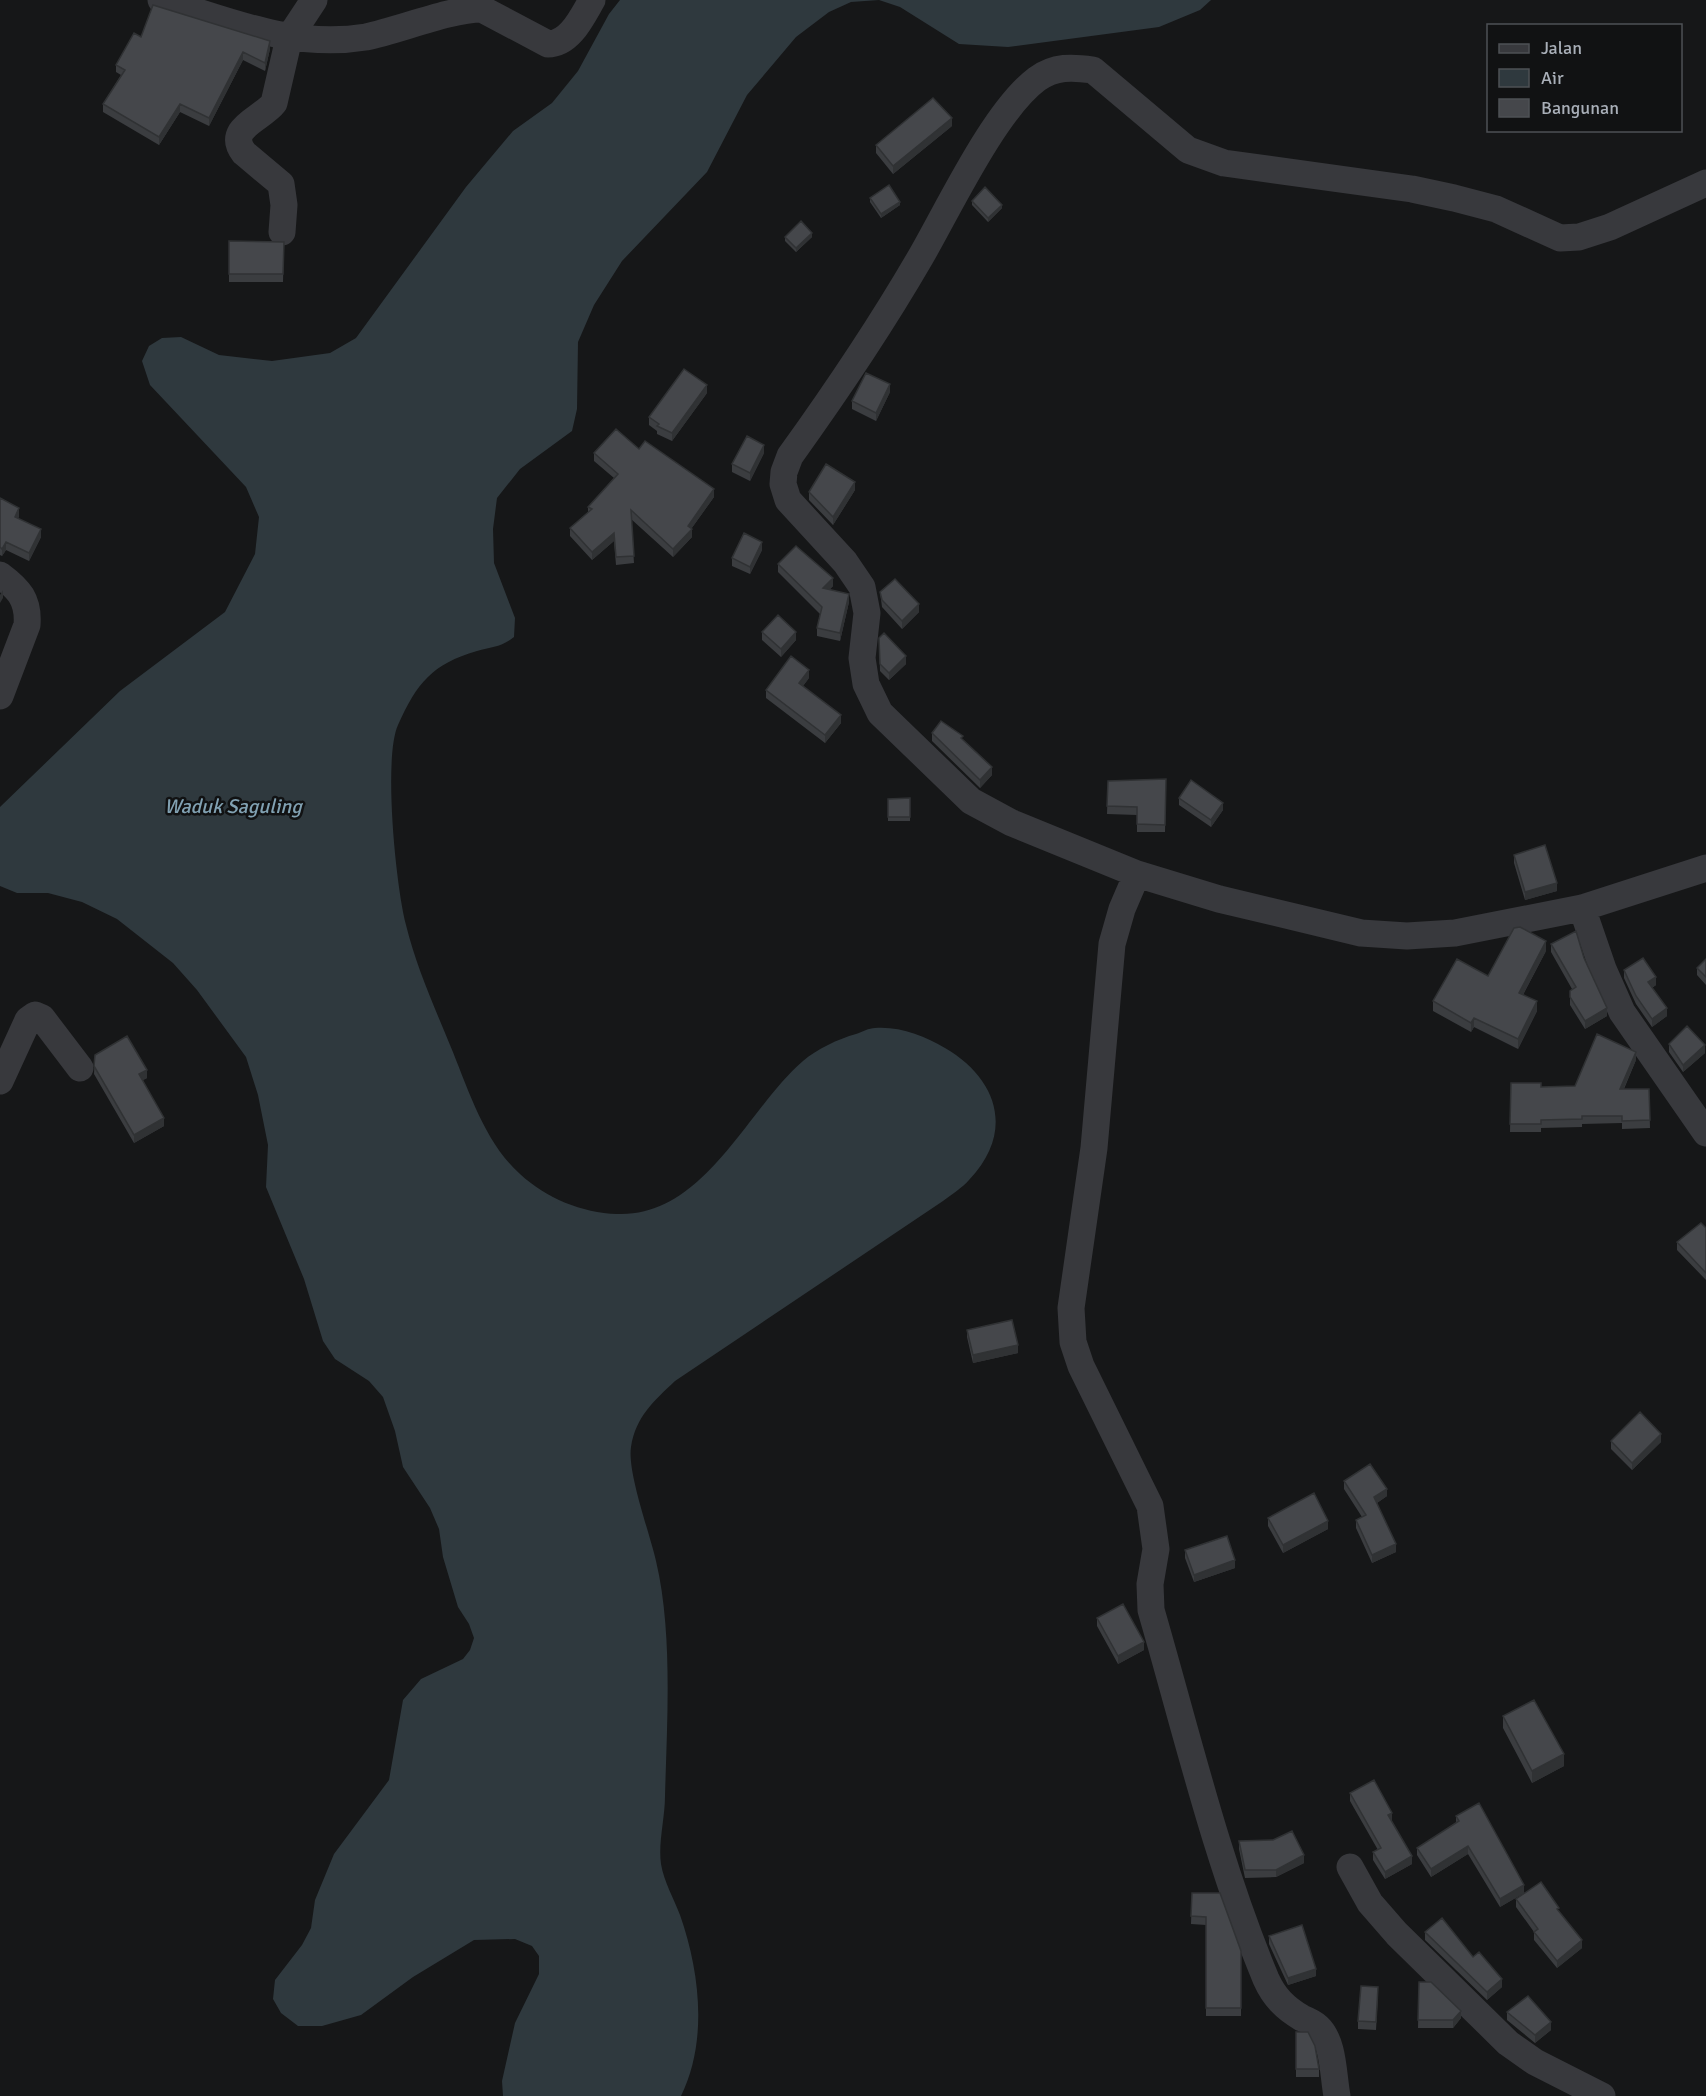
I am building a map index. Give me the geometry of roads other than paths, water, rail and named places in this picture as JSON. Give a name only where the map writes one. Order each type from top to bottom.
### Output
[{"type":"street","points":[[161,0],[289,38],[304,40],[365,37],[482,9],[541,41],[555,44],[566,38],[592,0]]},
{"type":"street","points":[[282,232],[284,205],[281,184],[244,153],[238,142],[240,131],[244,126],[268,111],[274,103],[289,38],[314,0]]},
{"type":"street","points":[[1706,183],[1610,227],[1579,237],[1560,238],[1496,209],[1433,193],[1224,163],[1188,150],[1093,70],[1074,67],[1053,70],[1035,80],[1003,117],[858,362],[790,456],[783,472],[783,484],[788,500],[845,562],[862,587],[867,613],[862,658],[866,684],[880,713],[971,801],[1012,823],[1137,874],[1219,899],[1372,934],[1407,936],[1455,933],[1582,908],[1706,868]]},
{"type":"street","points":[[0,575],[22,593],[28,613],[27,625],[0,696]]},
{"type":"street","points":[[1137,874],[1122,909],[1112,944],[1094,1148],[1071,1308],[1073,1342],[1081,1366],[1150,1506],[1156,1549],[1150,1584],[1151,1610],[1201,1796],[1223,1862],[1273,1992],[1293,2013],[1318,2026],[1324,2036],[1329,2047],[1336,2096]]},
{"type":"street","points":[[1582,908],[1603,969],[1622,1012],[1706,1133]]},
{"type":"street","points":[[0,1081],[24,1029],[35,1015],[42,1018],[80,1068]]},
{"type":"street","points":[[1350,1868],[1370,1903],[1390,1926],[1428,1967],[1508,2043],[1535,2062],[1602,2096]]},
{"type":"water","name":"Waduk Saguling","points":[[620,0],[879,0],[851,2],[829,12],[796,37],[747,95],[707,172],[622,261],[594,305],[578,342],[577,409],[572,431],[520,469],[497,498],[493,529],[494,563],[515,618],[514,637],[501,645],[461,656],[437,669],[419,687],[412,698],[398,725],[394,742],[391,793],[395,854],[402,907],[415,956],[478,1114],[496,1146],[507,1161],[530,1183],[565,1203],[591,1211],[617,1214],[648,1211],[675,1199],[699,1180],[722,1157],[782,1082],[803,1061],[828,1045],[873,1028],[902,1030],[920,1036],[945,1048],[963,1061],[978,1075],[988,1091],[994,1108],[996,1125],[992,1143],[983,1162],[963,1186],[675,1381],[647,1410],[637,1426],[631,1447],[632,1472],[656,1561],[667,1647],[667,1738],[661,1864],[680,1915],[692,1960],[698,2006],[695,2053],[690,2075],[681,2096],[503,2096],[502,2081],[515,2023],[539,1974],[539,1956],[532,1946],[515,1939],[474,1940],[413,1977],[361,2015],[322,2026],[298,2026],[281,2013],[273,1999],[275,1980],[302,1945],[311,1928],[315,1900],[334,1854],[389,1780],[403,1700],[421,1679],[463,1659],[470,1650],[474,1638],[469,1624],[458,1607],[443,1557],[439,1529],[430,1508],[403,1467],[395,1431],[383,1397],[369,1381],[335,1359],[323,1341],[304,1279],[266,1187],[268,1145],[258,1095],[246,1057],[197,990],[173,963],[117,919],[82,902],[48,893],[17,893],[0,886],[0,807],[120,691],[225,612],[255,554],[259,517],[246,487],[150,385],[142,361],[149,346],[162,338],[181,337],[219,355],[272,361],[330,353],[356,338],[466,187],[513,131],[552,103],[578,71],[609,14]]},
{"type":"water","points":[[879,0],[1211,0],[1200,10],[1159,27],[1008,47],[959,44],[900,7]]}]
